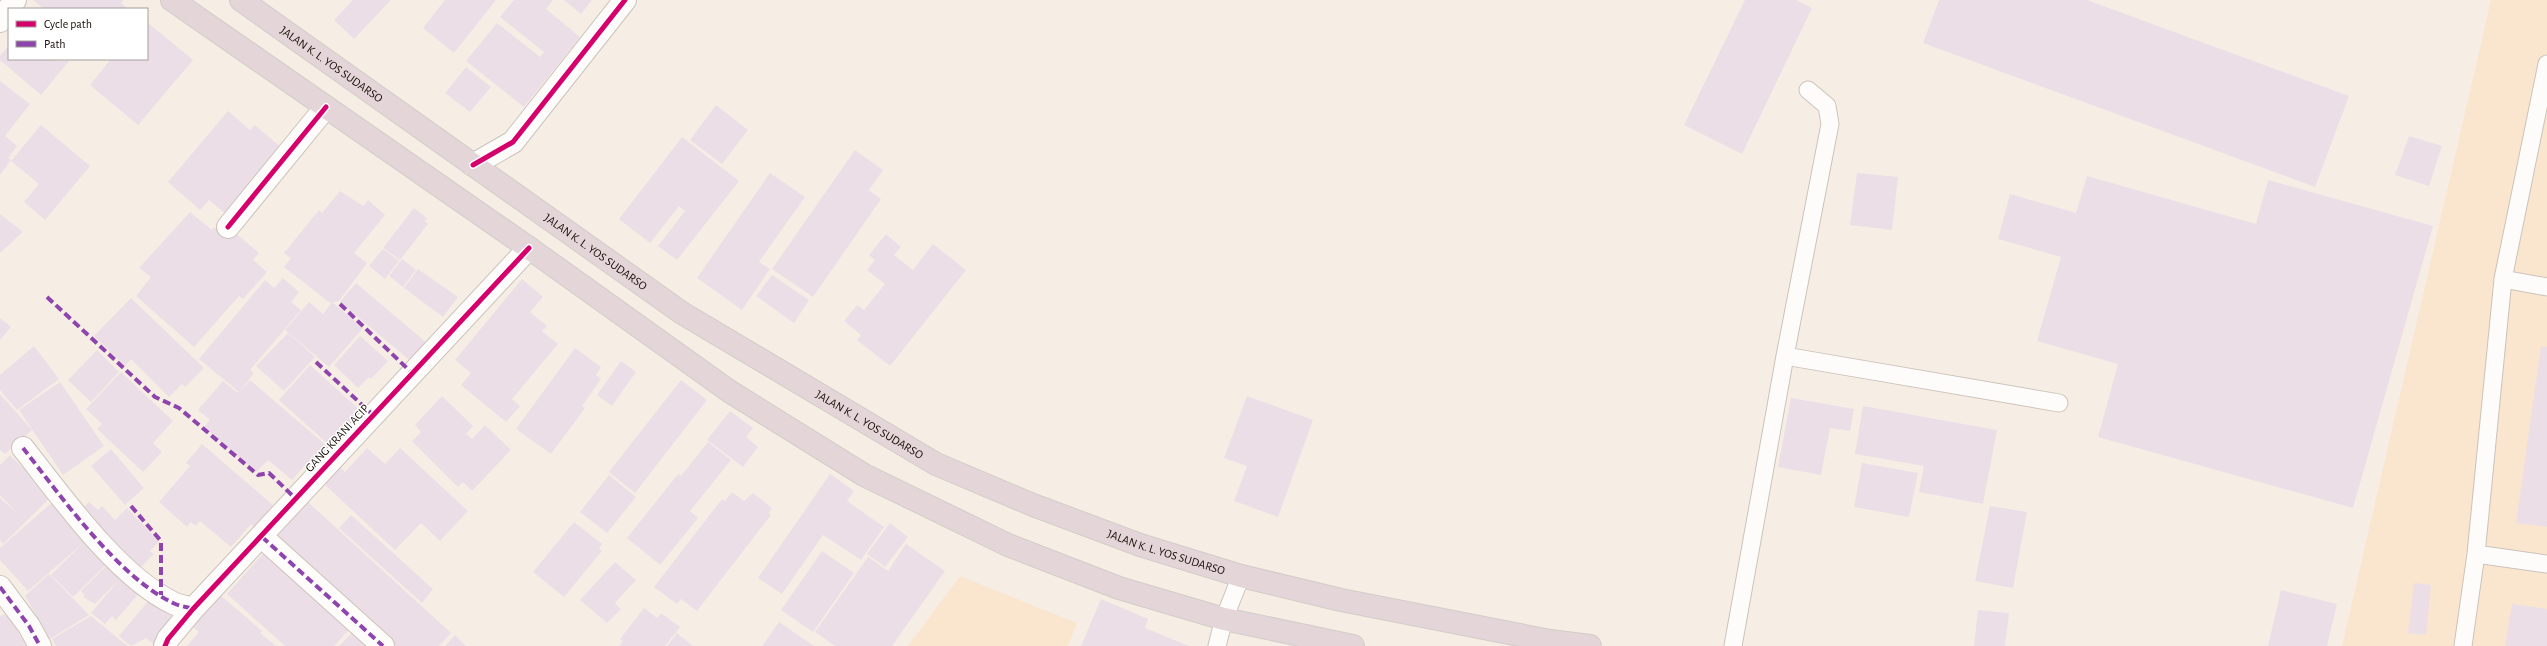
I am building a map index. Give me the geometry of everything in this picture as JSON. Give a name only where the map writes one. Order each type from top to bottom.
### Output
[{"type":"highway","points":[[172,0],[529,248],[729,390],[864,475],[1008,545],[1119,588],[1224,619],[1353,646]]},
{"type":"highway","name":"JALAN K. L. YOS SUDARSO","points":[[241,0],[682,313],[936,464],[1040,508],[1140,545],[1241,576],[1341,600],[1549,643],[1590,646]]},
{"type":"street","points":[[473,165],[513,142],[625,0]]},
{"type":"street","points":[[0,21],[8,10]]},
{"type":"street","points":[[228,227],[326,107]]},
{"type":"street","name":"GANG KRANI ACIP","points":[[165,646],[168,639],[193,609],[262,537],[295,498],[529,248]]},
{"type":"street","points":[[23,448],[69,506],[130,575],[173,603],[193,609]]},
{"type":"street","points":[[262,537],[383,646]]},
{"type":"street","points":[[0,587],[29,626],[40,646]]},
{"type":"lane","points":[[2463,646],[2476,554],[2503,279],[2547,64]]},
{"type":"lane","points":[[1733,646],[1785,356],[1830,124],[1827,106],[1808,90]]},
{"type":"lane","points":[[2503,279],[2547,287]]},
{"type":"lane","points":[[1785,356],[2058,403]]},
{"type":"lane","points":[[2476,554],[2547,564]]},
{"type":"lane","points":[[1217,646],[1224,619],[1241,576]]},
{"type":"shaded area","points":[[2491,0],[2547,0],[2547,646],[2342,646]]},
{"type":"shaded area","points":[[960,576],[1077,623],[1068,646],[908,646]]},
{"type":"building","points":[[33,0],[124,0],[121,3],[127,8],[43,8]]},
{"type":"building","points":[[353,0],[391,0],[354,39],[334,20]]},
{"type":"building","points":[[445,0],[496,0],[454,53],[423,28]]},
{"type":"building","points":[[514,0],[553,0],[546,9],[580,37],[524,107],[466,61],[497,23],[540,57],[544,52],[500,17]]},
{"type":"building","points":[[564,0],[592,0],[581,14]]},
{"type":"building","points":[[1745,0],[1796,0],[1812,8],[1742,154],[1684,125]]},
{"type":"building","points":[[1939,0],[2087,0],[2349,96],[2315,187],[1923,43]]},
{"type":"building","points":[[148,23],[193,60],[138,125],[90,85],[110,60],[148,60]]},
{"type":"building","points":[[8,46],[8,60],[69,61],[41,95],[0,60],[0,56]]},
{"type":"building","points":[[466,67],[491,87],[470,112],[445,93]]},
{"type":"building","points":[[0,81],[30,104],[5,136],[17,146],[8,158],[11,160],[0,175]]},
{"type":"building","points":[[716,105],[748,130],[722,164],[690,140]]},
{"type":"building","points":[[228,111],[250,130],[255,125],[284,150],[228,216],[209,200],[200,210],[168,182]]},
{"type":"building","points":[[41,125],[90,166],[45,220],[24,202],[39,184],[11,161]]},
{"type":"building","points":[[2409,136],[2442,146],[2429,186],[2395,175]]},
{"type":"building","points":[[682,137],[739,181],[677,260],[658,246],[685,211],[679,206],[650,243],[619,219]]},
{"type":"building","points":[[855,150],[883,170],[869,190],[881,199],[813,297],[772,269]]},
{"type":"building","points":[[770,173],[805,197],[759,262],[770,269],[742,310],[697,278]]},
{"type":"building","points":[[1857,173],[1898,177],[1892,230],[1850,225]]},
{"type":"building","points":[[2087,176],[2256,224],[2268,180],[2433,226],[2353,508],[2098,437],[2118,364],[2037,341],[2061,257],[1998,239],[2010,194],[2076,213]]},
{"type":"building","points":[[340,191],[363,206],[368,200],[385,215],[354,253],[367,263],[339,301],[330,303],[284,267],[291,258],[284,253],[319,210],[322,213]]},
{"type":"building","points":[[414,208],[427,218],[425,221],[428,224],[400,260],[383,248]]},
{"type":"building","points":[[190,212],[212,230],[214,227],[226,237],[232,230],[259,253],[253,260],[267,272],[243,299],[239,296],[194,347],[136,296],[151,277],[139,268]]},
{"type":"building","points":[[0,214],[23,232],[0,253]]},
{"type":"building","points":[[886,234],[901,247],[894,255],[913,270],[933,244],[966,270],[890,366],[857,340],[861,335],[844,321],[857,305],[864,310],[885,284],[867,270],[875,260],[869,255]]},
{"type":"building","points":[[383,249],[399,261],[385,279],[369,266]]},
{"type":"building","points":[[402,259],[416,270],[403,287],[389,276]]},
{"type":"building","points":[[418,269],[458,297],[443,317],[404,288]]},
{"type":"building","points":[[772,275],[809,300],[794,323],[756,296]]},
{"type":"building","points":[[283,278],[299,292],[291,302],[301,310],[250,370],[254,373],[239,392],[199,359],[265,280],[274,288]]},
{"type":"building","points":[[522,279],[543,297],[530,312],[547,326],[542,331],[558,344],[512,399],[520,406],[506,422],[461,385],[471,373],[455,360]]},
{"type":"building","points":[[356,283],[427,343],[413,363],[340,302]]},
{"type":"building","points":[[131,298],[204,368],[185,387],[182,384],[169,397],[131,359],[125,366],[94,336]]},
{"type":"building","points":[[309,302],[323,314],[332,302],[363,328],[329,367],[285,330]]},
{"type":"building","points":[[0,318],[11,327],[0,340]]},
{"type":"building","points":[[288,333],[315,357],[284,391],[256,366]]},
{"type":"building","points":[[360,336],[388,361],[371,379],[369,377],[358,388],[334,365]]},
{"type":"building","points":[[34,346],[59,379],[17,410],[0,390],[0,375]]},
{"type":"building","points":[[2541,346],[2547,347],[2547,527],[2516,523]]},
{"type":"building","points":[[575,348],[601,367],[596,375],[601,379],[582,406],[585,408],[551,454],[516,429]]},
{"type":"building","points":[[97,350],[119,372],[91,402],[68,380]]},
{"type":"building","points":[[621,361],[636,372],[612,406],[597,395]]},
{"type":"building","points":[[310,365],[360,410],[329,445],[279,400]]},
{"type":"building","points":[[121,372],[173,421],[153,443],[162,452],[143,472],[97,429],[102,424],[86,409]]},
{"type":"building","points":[[250,380],[328,447],[311,468],[306,464],[292,480],[268,460],[256,472],[204,427],[210,420],[198,410],[223,381],[238,393]]},
{"type":"building","points":[[681,380],[707,400],[635,493],[609,472]]},
{"type":"building","points":[[60,382],[104,446],[63,475],[19,410]]},
{"type":"building","points":[[0,394],[32,430],[5,454],[0,450]]},
{"type":"building","points":[[442,396],[473,426],[466,434],[472,439],[485,425],[511,450],[472,491],[463,482],[458,487],[412,441],[421,432],[415,425]]},
{"type":"building","points":[[1247,396],[1313,420],[1278,517],[1234,501],[1247,466],[1224,458]]},
{"type":"building","points":[[1791,398],[1854,409],[1850,431],[1830,428],[1821,475],[1778,467]]},
{"type":"building","points":[[1863,406],[1997,430],[1983,504],[1919,492],[1924,466],[1855,454]]},
{"type":"building","points":[[730,411],[753,428],[746,437],[758,447],[743,467],[707,440]]},
{"type":"building","points":[[708,442],[731,460],[690,511],[698,518],[660,565],[627,538],[678,474],[681,476]]},
{"type":"building","points":[[202,444],[273,505],[254,527],[251,524],[231,547],[200,521],[196,526],[190,522],[187,527],[159,502],[190,466],[186,463]]},
{"type":"building","points":[[367,448],[385,464],[400,448],[468,511],[440,541],[421,523],[395,550],[322,482],[338,465],[345,472]]},
{"type":"building","points":[[111,449],[144,488],[125,505],[91,466]]},
{"type":"building","points":[[10,455],[51,497],[3,544],[0,540],[0,498],[19,515],[0,495],[0,465]]},
{"type":"building","points":[[1862,463],[1918,473],[1909,517],[1854,507]]},
{"type":"building","points":[[830,474],[854,491],[847,501],[884,527],[861,560],[823,535],[782,594],[758,578]]},
{"type":"building","points":[[609,475],[636,497],[607,533],[580,512]]},
{"type":"building","points":[[732,492],[744,501],[753,493],[772,508],[769,513],[771,515],[697,611],[681,599],[677,604],[654,587],[722,499],[725,501]]},
{"type":"building","points":[[57,498],[91,536],[28,591],[0,560],[0,548]]},
{"type":"building","points":[[89,502],[98,510],[102,506],[115,520],[127,508],[159,542],[150,551],[154,554],[134,574],[81,510]]},
{"type":"building","points":[[308,502],[451,633],[439,646],[386,646],[272,542]]},
{"type":"building","points":[[1990,506],[2027,512],[2013,588],[1975,581]]},
{"type":"building","points":[[351,515],[433,589],[422,603],[339,528]]},
{"type":"building","points":[[574,522],[602,544],[599,549],[602,551],[564,597],[533,572]]},
{"type":"building","points":[[890,523],[908,537],[885,567],[867,554]]},
{"type":"building","points":[[89,537],[111,560],[73,597],[51,575]]},
{"type":"building","points":[[906,544],[945,571],[892,646],[835,646],[815,632],[868,557],[888,571]]},
{"type":"building","points":[[268,548],[354,624],[334,646],[285,646],[227,594]]},
{"type":"building","points":[[822,551],[854,573],[813,632],[781,610]]},
{"type":"building","points":[[112,560],[141,591],[116,620],[112,616],[105,624],[91,613],[119,580],[95,604],[83,597],[85,595],[81,591]]},
{"type":"building","points":[[615,562],[636,580],[615,603],[621,609],[607,623],[580,600]]},
{"type":"building","points":[[49,574],[89,615],[50,639],[25,596]]},
{"type":"building","points":[[2414,583],[2431,585],[2426,635],[2408,633]]},
{"type":"building","points":[[2281,590],[2337,604],[2327,646],[2268,646]]},
{"type":"building","points":[[155,593],[176,610],[170,617],[173,620],[153,644],[146,638],[131,646],[119,636]]},
{"type":"building","points":[[219,594],[262,631],[260,633],[276,646],[187,646],[199,632],[191,625]]},
{"type":"building","points":[[1101,599],[1148,619],[1145,628],[1189,646],[1081,646]]},
{"type":"building","points":[[2512,604],[2547,609],[2547,646],[2505,646]]},
{"type":"building","points":[[644,608],[657,618],[661,613],[680,627],[665,646],[619,646],[623,641],[620,639]]},
{"type":"building","points":[[1978,610],[2009,613],[2005,646],[1974,646]]},
{"type":"building","points":[[7,613],[26,646],[0,646],[0,616]]},
{"type":"building","points":[[91,616],[128,646],[56,646],[52,639]]},
{"type":"building","points":[[779,622],[814,646],[762,646]]},
{"type":"building","points":[[357,628],[376,646],[339,646]]},
{"type":"building","points":[[677,633],[693,646],[667,646]]},
{"type":"building","points":[[455,635],[466,646],[445,646]]},
{"type":"marked path","points":[[47,297],[155,397],[179,408],[258,475],[269,473],[295,498]]},
{"type":"marked path","points":[[340,304],[413,374]]},
{"type":"marked path","points":[[316,362],[373,415]]},
{"type":"marked path","points":[[23,448],[72,511],[111,555],[131,574],[152,591],[173,603],[193,609]]},
{"type":"marked path","points":[[131,506],[161,541],[161,595]]},
{"type":"marked path","points":[[262,537],[383,646]]},
{"type":"marked path","points":[[0,587],[29,626],[40,646]]},
{"type":"cycle path","points":[[473,165],[513,142],[625,0]]},
{"type":"cycle path","points":[[228,227],[326,107]]},
{"type":"cycle path","points":[[165,646],[168,639],[193,609],[529,248]]}]
